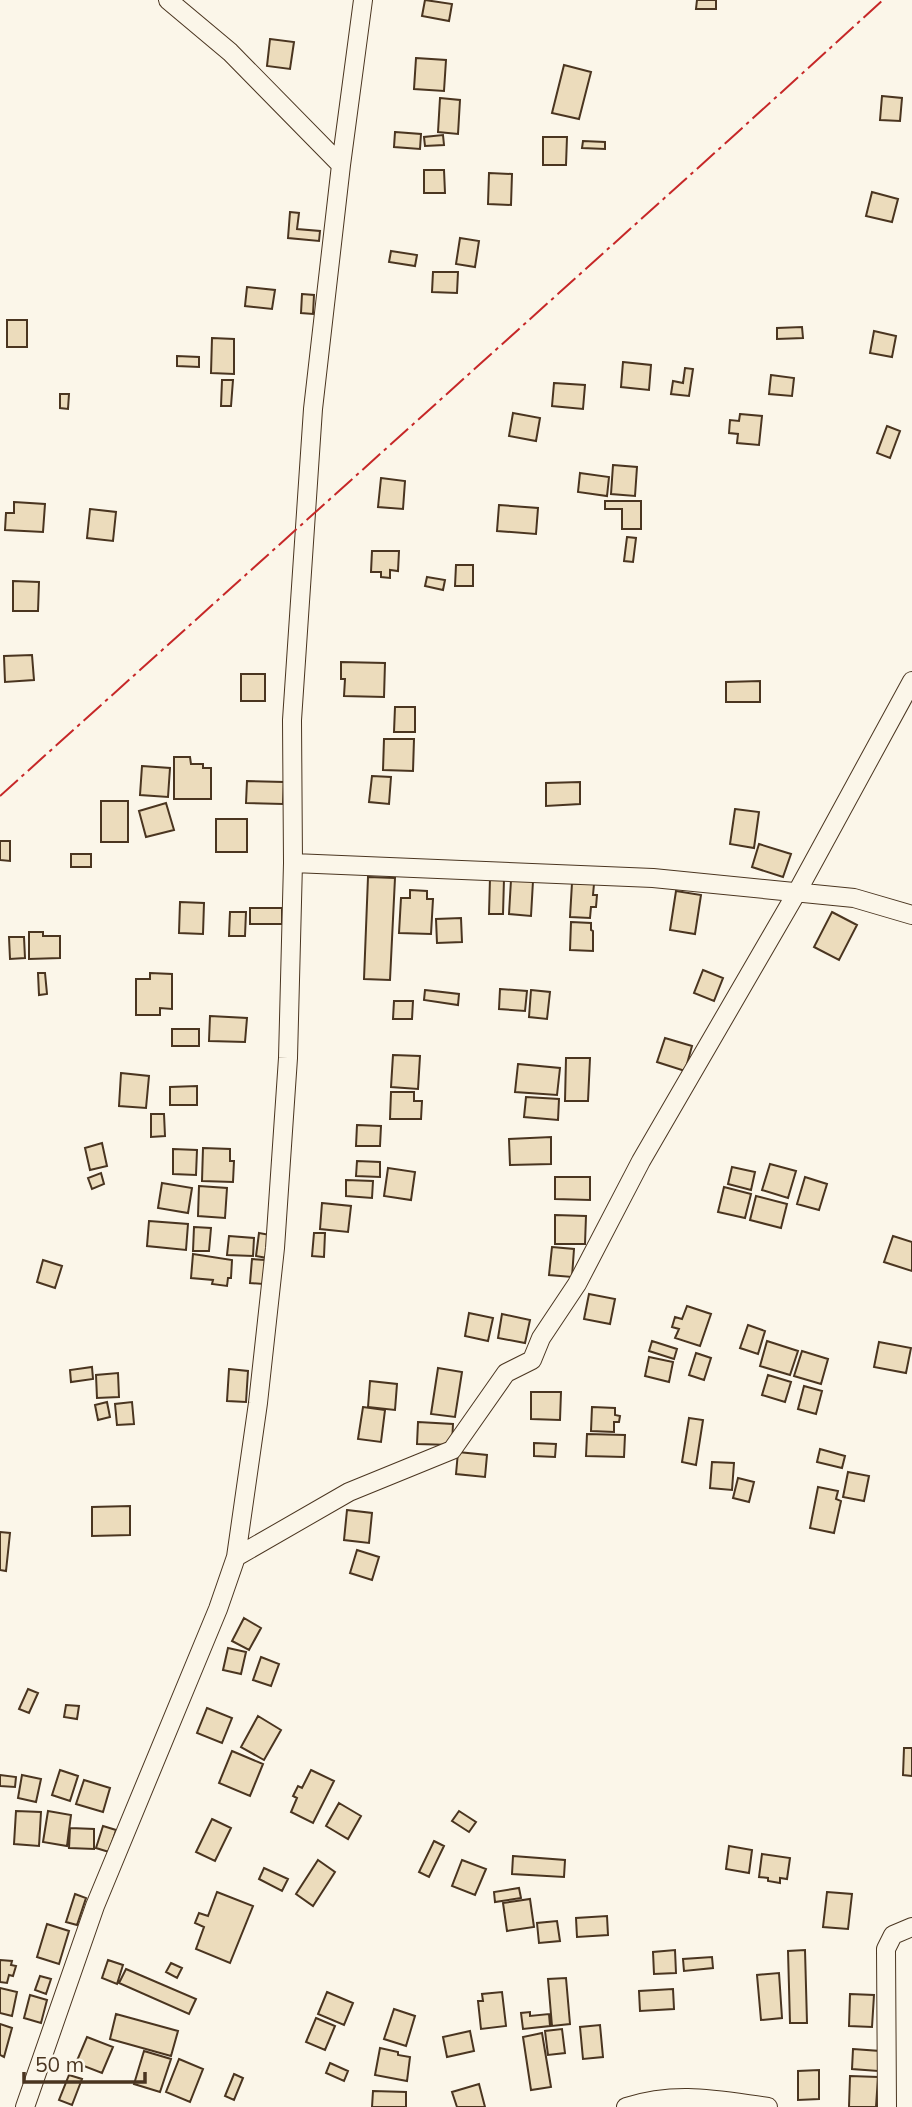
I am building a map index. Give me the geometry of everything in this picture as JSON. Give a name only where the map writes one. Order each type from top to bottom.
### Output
[{"type":"street","points":[[168,0],[230,52],[341,164]]},
{"type":"street","points":[[25,2107],[95,1906],[218,1609],[236,1557],[258,1403],[275,1248],[288,1058],[293,863],[292,720],[312,436],[341,164],[363,0]]},
{"type":"street","points":[[236,1557],[349,1492],[452,1450],[506,1373],[531,1360],[541,1338],[577,1284],[641,1161],[797,892],[912,681]]},
{"type":"street","points":[[293,863],[653,878],[854,898],[912,915]]},
{"type":"street","points":[[887,2107],[886,1949],[892,1935],[912,1927]]},
{"type":"street","points":[[626,2107],[670,2097],[696,2097],[768,2107]]},
{"type":"building","points":[[425,0],[452,4],[449,21],[422,16]]},
{"type":"building","points":[[697,0],[716,0],[716,9],[696,9]]},
{"type":"building","points":[[270,39],[294,42],[290,69],[267,66]]},
{"type":"building","points":[[416,58],[446,60],[444,91],[414,89]]},
{"type":"building","points":[[564,65],[591,72],[579,119],[552,113]]},
{"type":"building","points":[[882,96],[902,98],[900,121],[880,120]]},
{"type":"building","points":[[440,98],[460,100],[458,134],[438,132]]},
{"type":"building","points":[[395,132],[421,134],[420,149],[394,147]]},
{"type":"building","points":[[443,135],[444,145],[425,146],[424,137]]},
{"type":"building","points":[[543,137],[567,137],[566,165],[543,165]]},
{"type":"building","points":[[583,141],[605,142],[605,149],[582,148]]},
{"type":"building","points":[[424,170],[444,170],[445,193],[424,193]]},
{"type":"building","points":[[489,173],[512,174],[511,205],[488,204]]},
{"type":"building","points":[[872,192],[898,199],[892,222],[866,216]]},
{"type":"building","points":[[290,212],[299,213],[297,229],[320,231],[319,241],[288,238]]},
{"type":"building","points":[[460,238],[479,241],[475,267],[456,264]]},
{"type":"building","points":[[391,251],[417,255],[415,266],[389,262]]},
{"type":"building","points":[[433,272],[458,272],[457,293],[432,292]]},
{"type":"building","points":[[247,287],[275,290],[272,309],[245,306]]},
{"type":"building","points":[[302,294],[314,295],[313,314],[301,313]]},
{"type":"building","points":[[7,320],[27,320],[27,347],[7,347]]},
{"type":"building","points":[[802,327],[803,338],[777,339],[777,328]]},
{"type":"building","points":[[874,331],[896,336],[892,357],[870,353]]},
{"type":"building","points":[[212,338],[234,339],[234,374],[211,373]]},
{"type":"building","points":[[177,356],[199,357],[199,367],[177,366]]},
{"type":"building","points":[[623,362],[651,365],[649,390],[621,387]]},
{"type":"building","points":[[685,368],[693,369],[689,396],[671,394],[673,381],[683,383]]},
{"type":"building","points":[[771,375],[794,378],[792,396],[769,394]]},
{"type":"building","points":[[222,380],[233,380],[231,406],[221,406]]},
{"type":"building","points":[[554,383],[585,385],[583,409],[552,406]]},
{"type":"building","points":[[60,394],[69,394],[68,409],[60,408]]},
{"type":"building","points":[[513,413],[540,418],[536,441],[509,436]]},
{"type":"building","points":[[740,414],[762,416],[759,445],[737,443],[738,434],[729,433],[730,420],[739,421]]},
{"type":"building","points":[[887,426],[900,431],[890,458],[877,453]]},
{"type":"building","points":[[613,465],[637,467],[635,496],[611,494]]},
{"type":"building","points":[[580,473],[609,477],[607,496],[578,492]]},
{"type":"building","points":[[381,478],[405,481],[403,509],[378,507]]},
{"type":"building","points":[[605,501],[641,501],[641,529],[622,529],[622,509],[605,509]]},
{"type":"building","points":[[14,502],[45,504],[43,532],[5,530],[6,513],[14,513]]},
{"type":"building","points":[[499,505],[538,508],[536,534],[497,531]]},
{"type":"building","points":[[90,509],[116,512],[113,541],[87,538]]},
{"type":"building","points":[[627,537],[636,538],[633,562],[624,561]]},
{"type":"building","points":[[372,551],[399,551],[398,571],[390,570],[390,578],[381,577],[381,572],[371,572]]},
{"type":"building","points":[[456,565],[473,565],[473,586],[455,586]]},
{"type":"building","points":[[427,577],[445,580],[443,590],[425,586]]},
{"type":"building","points":[[13,581],[39,582],[38,611],[13,611]]},
{"type":"building","points":[[32,655],[34,680],[5,682],[4,656]]},
{"type":"building","points":[[341,662],[385,663],[384,697],[344,696],[345,679],[341,679]]},
{"type":"building","points":[[241,674],[265,674],[265,701],[241,701]]},
{"type":"building","points":[[760,681],[760,702],[726,702],[726,682]]},
{"type":"building","points":[[395,707],[415,707],[415,732],[394,732]]},
{"type":"building","points":[[384,739],[414,739],[413,771],[383,770]]},
{"type":"building","points":[[174,757],[190,757],[191,764],[203,764],[203,768],[211,768],[211,799],[174,799]]},
{"type":"building","points":[[142,766],[170,768],[168,797],[140,795]]},
{"type":"building","points":[[372,776],[391,777],[389,804],[369,802]]},
{"type":"building","points":[[247,781],[284,782],[283,804],[246,803]]},
{"type":"building","points":[[580,782],[580,804],[546,806],[546,783]]},
{"type":"building","points":[[101,801],[128,801],[128,842],[101,842]]},
{"type":"building","points":[[166,803],[174,830],[146,837],[139,811]]},
{"type":"building","points":[[735,809],[759,812],[754,848],[730,844]]},
{"type":"building","points":[[216,819],[247,819],[247,852],[216,852]]},
{"type":"building","points":[[0,841],[10,841],[10,861],[0,860]]},
{"type":"building","points":[[759,844],[791,854],[783,877],[752,867]]},
{"type":"building","points":[[71,854],[91,854],[91,867],[71,867]]},
{"type":"building","points":[[368,877],[395,878],[390,980],[364,979]]},
{"type":"building","points":[[490,878],[504,879],[503,914],[489,914]]},
{"type":"building","points":[[511,880],[533,881],[531,916],[509,914]]},
{"type":"building","points":[[572,883],[594,884],[596,907],[591,907],[590,918],[570,917]]},
{"type":"building","points":[[410,890],[427,891],[427,899],[433,899],[431,934],[399,933],[401,898],[410,898]]},
{"type":"building","points":[[676,891],[701,895],[695,934],[670,930]]},
{"type":"building","points":[[180,902],[204,903],[203,934],[179,933]]},
{"type":"building","points":[[250,908],[282,908],[282,924],[250,924]]},
{"type":"building","points":[[230,912],[246,912],[245,936],[229,936]]},
{"type":"building","points":[[832,912],[857,925],[839,960],[814,947]]},
{"type":"building","points":[[461,918],[462,942],[437,943],[436,919]]},
{"type":"building","points":[[571,922],[591,923],[593,951],[570,950]]},
{"type":"building","points":[[29,932],[43,932],[43,936],[60,936],[60,958],[29,959]]},
{"type":"building","points":[[9,937],[24,937],[25,958],[10,959]]},
{"type":"building","points":[[703,970],[723,978],[714,1001],[694,993]]},
{"type":"building","points":[[38,973],[45,973],[47,994],[39,995]]},
{"type":"building","points":[[150,973],[172,974],[172,1009],[160,1008],[160,1015],[136,1015],[136,979],[150,979]]},
{"type":"building","points":[[500,989],[527,991],[525,1011],[499,1009]]},
{"type":"building","points":[[425,990],[459,994],[458,1005],[424,1000]]},
{"type":"building","points":[[531,990],[550,992],[547,1019],[529,1017]]},
{"type":"building","points":[[394,1001],[413,1001],[412,1019],[393,1019]]},
{"type":"building","points":[[210,1016],[247,1018],[245,1042],[209,1041]]},
{"type":"building","points":[[172,1029],[199,1029],[199,1046],[172,1046]]},
{"type":"building","points":[[665,1038],[692,1046],[685,1071],[657,1062]]},
{"type":"building","points":[[393,1055],[420,1056],[418,1089],[391,1087]]},
{"type":"building","points":[[566,1058],[590,1058],[588,1101],[565,1101]]},
{"type":"building","points":[[518,1064],[560,1068],[557,1095],[515,1092]]},
{"type":"building","points":[[121,1073],[149,1076],[146,1108],[119,1106]]},
{"type":"building","points":[[197,1086],[197,1105],[170,1105],[170,1087]]},
{"type":"building","points":[[391,1092],[414,1092],[414,1101],[422,1101],[421,1119],[390,1119]]},
{"type":"building","points":[[526,1097],[559,1099],[558,1120],[524,1117]]},
{"type":"building","points":[[151,1114],[164,1114],[165,1136],[151,1137]]},
{"type":"building","points":[[357,1125],[381,1126],[380,1146],[356,1146]]},
{"type":"building","points":[[551,1137],[551,1164],[510,1165],[509,1139]]},
{"type":"building","points":[[102,1143],[107,1166],[90,1170],[85,1148]]},
{"type":"building","points":[[203,1148],[230,1149],[230,1161],[234,1161],[233,1182],[202,1181]]},
{"type":"building","points":[[173,1149],[197,1150],[196,1175],[173,1174]]},
{"type":"building","points":[[357,1161],[380,1162],[380,1177],[356,1176]]},
{"type":"building","points":[[770,1164],[796,1171],[788,1198],[762,1190]]},
{"type":"building","points":[[732,1167],[755,1172],[751,1190],[728,1184]]},
{"type":"building","points":[[388,1168],[415,1172],[411,1200],[384,1196]]},
{"type":"building","points":[[101,1173],[104,1184],[92,1189],[88,1178]]},
{"type":"building","points":[[555,1177],[590,1177],[590,1200],[555,1199]]},
{"type":"building","points":[[805,1177],[827,1184],[819,1210],[797,1204]]},
{"type":"building","points":[[346,1180],[373,1181],[372,1198],[346,1196]]},
{"type":"building","points":[[162,1183],[192,1188],[188,1213],[158,1208]]},
{"type":"building","points":[[199,1186],[227,1188],[225,1218],[198,1216]]},
{"type":"building","points":[[724,1187],[751,1194],[745,1218],[718,1212]]},
{"type":"building","points":[[756,1196],[787,1204],[781,1228],[750,1220]]},
{"type":"building","points":[[322,1203],[351,1206],[348,1232],[320,1229]]},
{"type":"building","points":[[555,1215],[586,1216],[585,1244],[555,1244]]},
{"type":"building","points":[[149,1221],[188,1224],[186,1250],[147,1246]]},
{"type":"building","points":[[194,1227],[211,1228],[209,1251],[193,1251]]},
{"type":"building","points":[[259,1233],[270,1235],[267,1258],[256,1256]]},
{"type":"building","points":[[314,1233],[325,1233],[324,1257],[312,1256]]},
{"type":"building","points":[[229,1236],[254,1238],[253,1256],[227,1255]]},
{"type":"building","points":[[893,1236],[912,1242],[912,1271],[884,1262]]},
{"type":"building","points":[[552,1247],[574,1249],[572,1277],[549,1275]]},
{"type":"building","points":[[193,1254],[232,1260],[231,1278],[228,1278],[227,1286],[212,1284],[213,1280],[191,1278]]},
{"type":"building","points":[[252,1259],[265,1260],[263,1284],[250,1283]]},
{"type":"building","points":[[43,1260],[62,1266],[55,1288],[37,1282]]},
{"type":"building","points":[[589,1294],[615,1299],[610,1324],[584,1319]]},
{"type":"building","points":[[687,1306],[711,1314],[700,1346],[675,1338],[679,1329],[672,1327],[675,1317],[682,1319]]},
{"type":"building","points":[[469,1313],[493,1318],[488,1341],[465,1336]]},
{"type":"building","points":[[502,1314],[530,1320],[525,1343],[498,1338]]},
{"type":"building","points":[[748,1325],[765,1331],[758,1354],[740,1348]]},
{"type":"building","points":[[652,1341],[677,1349],[674,1359],[649,1351]]},
{"type":"building","points":[[767,1341],[798,1351],[790,1375],[760,1366]]},
{"type":"building","points":[[879,1342],[911,1348],[906,1373],[874,1367]]},
{"type":"building","points":[[802,1351],[828,1359],[821,1384],[794,1376]]},
{"type":"building","points":[[696,1353],[711,1358],[704,1380],[689,1375]]},
{"type":"building","points":[[649,1357],[673,1362],[669,1382],[645,1376]]},
{"type":"building","points":[[92,1367],[93,1379],[71,1382],[70,1370]]},
{"type":"building","points":[[438,1368],[462,1372],[455,1417],[431,1414]]},
{"type":"building","points":[[229,1369],[248,1371],[246,1402],[227,1401]]},
{"type":"building","points":[[118,1373],[119,1397],[97,1398],[96,1375]]},
{"type":"building","points":[[768,1375],[791,1382],[785,1402],[762,1395]]},
{"type":"building","points":[[370,1381],[397,1384],[395,1410],[368,1407]]},
{"type":"building","points":[[804,1386],[822,1391],[816,1414],[798,1409]]},
{"type":"building","points":[[531,1392],[561,1392],[560,1420],[531,1419]]},
{"type":"building","points":[[107,1402],[110,1417],[98,1420],[95,1405]]},
{"type":"building","points":[[132,1402],[134,1424],[117,1425],[115,1404]]},
{"type":"building","points":[[363,1407],[385,1410],[381,1442],[358,1439]]},
{"type":"building","points":[[592,1407],[615,1408],[615,1415],[620,1416],[619,1422],[614,1422],[614,1432],[591,1431]]},
{"type":"building","points":[[689,1418],[703,1420],[696,1465],[682,1462]]},
{"type":"building","points":[[418,1422],[453,1424],[452,1445],[417,1444]]},
{"type":"building","points":[[587,1434],[625,1435],[624,1457],[586,1456]]},
{"type":"building","points":[[534,1443],[556,1444],[555,1457],[534,1456]]},
{"type":"building","points":[[820,1449],[845,1456],[842,1468],[817,1462]]},
{"type":"building","points":[[458,1452],[487,1455],[485,1477],[456,1474]]},
{"type":"building","points":[[712,1462],[734,1463],[732,1490],[710,1488]]},
{"type":"building","points":[[848,1472],[869,1476],[864,1501],[843,1497]]},
{"type":"building","points":[[738,1478],[754,1482],[749,1502],[733,1498]]},
{"type":"building","points":[[818,1487],[838,1491],[836,1499],[841,1501],[834,1533],[810,1528]]},
{"type":"building","points":[[130,1506],[130,1535],[92,1536],[92,1507]]},
{"type":"building","points":[[347,1510],[372,1513],[369,1543],[344,1540]]},
{"type":"building","points":[[0,1532],[10,1533],[6,1571],[0,1570]]},
{"type":"building","points":[[357,1550],[379,1557],[372,1580],[350,1573]]},
{"type":"building","points":[[244,1618],[261,1628],[249,1650],[232,1641]]},
{"type":"building","points":[[228,1648],[246,1652],[241,1674],[223,1670]]},
{"type":"building","points":[[261,1657],[279,1664],[271,1686],[253,1680]]},
{"type":"building","points":[[28,1689],[38,1693],[29,1713],[19,1709]]},
{"type":"building","points":[[66,1705],[79,1706],[77,1719],[64,1717]]},
{"type":"building","points":[[207,1708],[232,1718],[222,1743],[197,1733]]},
{"type":"building","points":[[258,1716],[281,1730],[264,1760],[241,1747]]},
{"type":"building","points":[[904,1748],[912,1748],[912,1776],[903,1775]]},
{"type":"building","points":[[232,1751],[263,1764],[250,1796],[219,1783]]},
{"type":"building","points":[[60,1770],[78,1776],[70,1801],[52,1795]]},
{"type":"building","points":[[311,1770],[334,1781],[313,1823],[291,1812],[297,1798],[293,1796],[298,1786],[302,1788]]},
{"type":"building","points":[[0,1775],[16,1777],[15,1787],[0,1786]]},
{"type":"building","points":[[22,1775],[41,1779],[36,1802],[18,1798]]},
{"type":"building","points":[[84,1780],[110,1788],[103,1812],[76,1804]]},
{"type":"building","points":[[339,1803],[361,1816],[348,1839],[326,1826]]},
{"type":"building","points":[[16,1811],[41,1812],[39,1846],[14,1844]]},
{"type":"building","points":[[48,1811],[71,1815],[67,1846],[43,1842]]},
{"type":"building","points":[[459,1811],[476,1822],[469,1832],[452,1821]]},
{"type":"building","points":[[212,1819],[231,1828],[215,1861],[196,1852]]},
{"type":"building","points":[[103,1826],[116,1830],[109,1852],[96,1848]]},
{"type":"building","points":[[70,1828],[94,1829],[94,1849],[69,1848]]},
{"type":"building","points":[[434,1841],[444,1846],[429,1877],[419,1872]]},
{"type":"building","points":[[729,1846],[752,1850],[749,1873],[726,1869]]},
{"type":"building","points":[[762,1854],[790,1858],[787,1879],[780,1878],[780,1883],[759,1877]]},
{"type":"building","points":[[513,1856],[565,1860],[564,1877],[512,1874]]},
{"type":"building","points":[[318,1860],[335,1872],[313,1906],[296,1894]]},
{"type":"building","points":[[462,1860],[486,1869],[475,1895],[452,1886]]},
{"type":"building","points":[[264,1868],[288,1879],[282,1891],[259,1879]]},
{"type":"building","points":[[519,1888],[521,1898],[495,1902],[494,1892]]},
{"type":"building","points":[[217,1892],[253,1906],[230,1963],[196,1949],[204,1927],[195,1923],[199,1913],[208,1916]]},
{"type":"building","points":[[827,1892],[852,1894],[848,1929],[823,1927]]},
{"type":"building","points":[[75,1894],[86,1898],[77,1925],[66,1922]]},
{"type":"building","points":[[530,1899],[534,1927],[507,1931],[503,1903]]},
{"type":"building","points":[[607,1916],[608,1935],[577,1937],[576,1918]]},
{"type":"building","points":[[557,1921],[560,1941],[539,1943],[537,1923]]},
{"type":"building","points":[[47,1924],[69,1931],[59,1964],[37,1957]]},
{"type":"building","points":[[675,1950],[676,1973],[654,1974],[653,1952]]},
{"type":"building","points":[[805,1950],[807,2023],[790,2023],[788,1951]]},
{"type":"building","points":[[712,1957],[713,1968],[684,1971],[683,1959]]},
{"type":"building","points":[[0,1960],[12,1961],[11,1965],[16,1966],[7,1983],[0,1982]]},
{"type":"building","points":[[108,1960],[123,1965],[117,1984],[102,1978]]},
{"type":"building","points":[[171,1963],[182,1968],[177,1978],[166,1972]]},
{"type":"building","points":[[126,1969],[196,1999],[189,2014],[119,1983]]},
{"type":"building","points":[[779,1973],[782,2018],[761,2020],[757,1975]]},
{"type":"building","points":[[40,1976],[51,1979],[46,1994],[35,1990]]},
{"type":"building","points":[[566,1978],[570,2024],[552,2026],[548,1979]]},
{"type":"building","points":[[0,1988],[17,1992],[12,2016],[0,2013]]},
{"type":"building","points":[[673,1989],[674,2009],[640,2011],[639,1991]]},
{"type":"building","points":[[327,1992],[353,2003],[344,2025],[318,2014]]},
{"type":"building","points":[[502,1992],[506,2026],[481,2029],[478,2001],[483,2001],[482,1994]]},
{"type":"building","points":[[850,1994],[874,1995],[872,2027],[849,2026]]},
{"type":"building","points":[[30,1995],[47,2000],[41,2023],[24,2018]]},
{"type":"building","points":[[394,2009],[415,2016],[406,2046],[384,2039]]},
{"type":"building","points":[[530,2012],[530,2016],[549,2014],[550,2026],[523,2029],[521,2013]]},
{"type":"building","points":[[116,2014],[178,2031],[171,2056],[110,2039]]},
{"type":"building","points":[[316,2018],[335,2026],[325,2050],[306,2042]]},
{"type":"building","points":[[0,2024],[12,2028],[4,2057],[0,2055]]},
{"type":"building","points":[[600,2025],[603,2057],[583,2059],[580,2027]]},
{"type":"building","points":[[562,2029],[565,2053],[548,2055],[545,2031]]},
{"type":"building","points":[[470,2031],[474,2051],[447,2057],[443,2037]]},
{"type":"building","points":[[542,2033],[551,2087],[531,2090],[523,2037]]},
{"type":"building","points":[[87,2037],[113,2047],[102,2073],[76,2063]]},
{"type":"building","points":[[380,2048],[410,2057],[407,2081],[375,2075]]},
{"type":"building","points":[[853,2049],[880,2051],[878,2071],[852,2069]]},
{"type":"building","points":[[144,2051],[171,2059],[160,2092],[134,2084]]},
{"type":"building","points":[[179,2059],[203,2069],[190,2102],[166,2092]]},
{"type":"building","points":[[330,2063],[348,2071],[344,2081],[326,2073]]},
{"type":"building","points":[[819,2070],[819,2099],[798,2100],[798,2071]]},
{"type":"building","points":[[234,2074],[243,2078],[234,2100],[225,2096]]},
{"type":"building","points":[[69,2075],[82,2079],[72,2105],[59,2100]]},
{"type":"building","points":[[850,2076],[878,2077],[876,2107],[849,2107]]},
{"type":"building","points":[[479,2084],[485,2107],[457,2107],[452,2092]]},
{"type":"building","points":[[373,2091],[406,2092],[406,2107],[372,2107]]},
{"type":"power","points":[[0,796],[883,0]]}]
